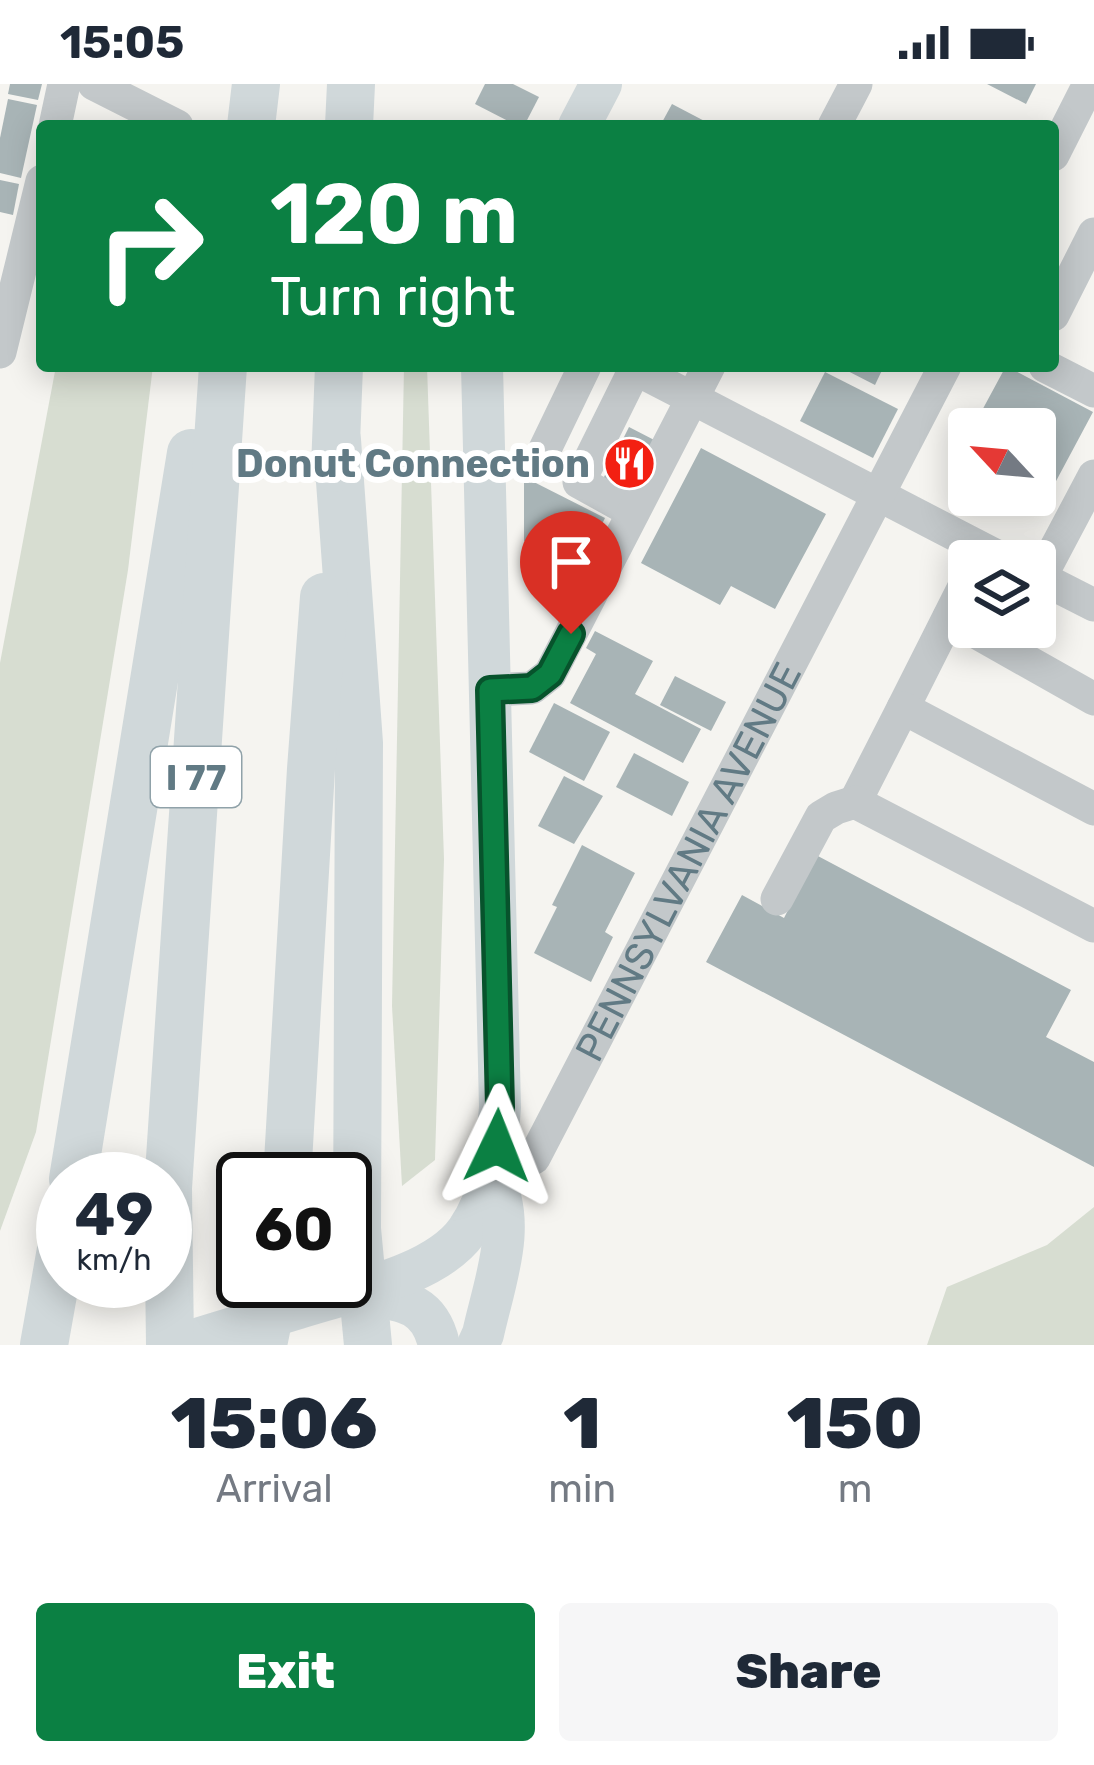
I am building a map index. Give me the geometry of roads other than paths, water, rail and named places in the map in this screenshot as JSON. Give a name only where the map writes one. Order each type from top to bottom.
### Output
[{"type":"highway","points":[[251,120],[256,84]]},
{"type":"highway","points":[[349,120],[351,84]]},
{"type":"highway","points":[[77,1152],[182,496],[208,372]]},
{"type":"highway","name":"I 77","points":[[174,1345],[168,1188],[223,372]]},
{"type":"highway","points":[[289,1152],[340,372]]},
{"type":"highway","points":[[337,440],[359,743],[357,1229],[368,1345]]},
{"type":"highway","points":[[47,1341],[52,1308]]},
{"type":"highway","points":[[263,1345],[271,1308]]},
{"type":"main road","points":[[582,120],[601,84]]},
{"type":"main road","points":[[372,1285],[445,1253],[466,1233],[478,1213],[497,1146],[500,1107],[482,372]]},
{"type":"main road","points":[[478,1345],[505,1235],[501,1192],[490,1175]]},
{"type":"main road","points":[[372,1296],[408,1302],[424,1312],[439,1345]]},
{"type":"main road","points":[[174,1345],[298,1308]]},
{"type":"street","points":[[56,120],[64,84]]},
{"type":"street","points":[[94,84],[165,120]]},
{"type":"street","points":[[837,120],[856,84]]},
{"type":"street","points":[[1059,142],[1089,84]]},
{"type":"street","points":[[0,352],[36,205]]},
{"type":"street","points":[[1059,303],[1094,235]]},
{"type":"street","points":[[544,449],[582,372]]},
{"type":"street","points":[[630,372],[579,482],[633,512]]},
{"type":"street","points":[[642,372],[878,496],[949,540]]},
{"type":"street","points":[[490,690],[532,688],[550,674],[706,372]]},
{"type":"street","name":"PENNSYLVANIA AVENUE","points":[[505,1235],[534,1158],[941,372]]},
{"type":"street","points":[[1056,372],[1094,392]]},
{"type":"street","points":[[1056,544],[1094,476]]},
{"type":"street","points":[[1056,585],[1094,605]]},
{"type":"street","points":[[855,802],[948,619]]},
{"type":"street","points":[[1004,648],[1094,699]]},
{"type":"street","points":[[903,708],[1094,809]]},
{"type":"street","points":[[777,898],[821,817],[855,802],[1094,926]]},
{"type":"street","points":[[490,1175],[502,1175],[534,1158]]},
{"type":"place","name":"Donut Connection","points":[[629,463]]}]
